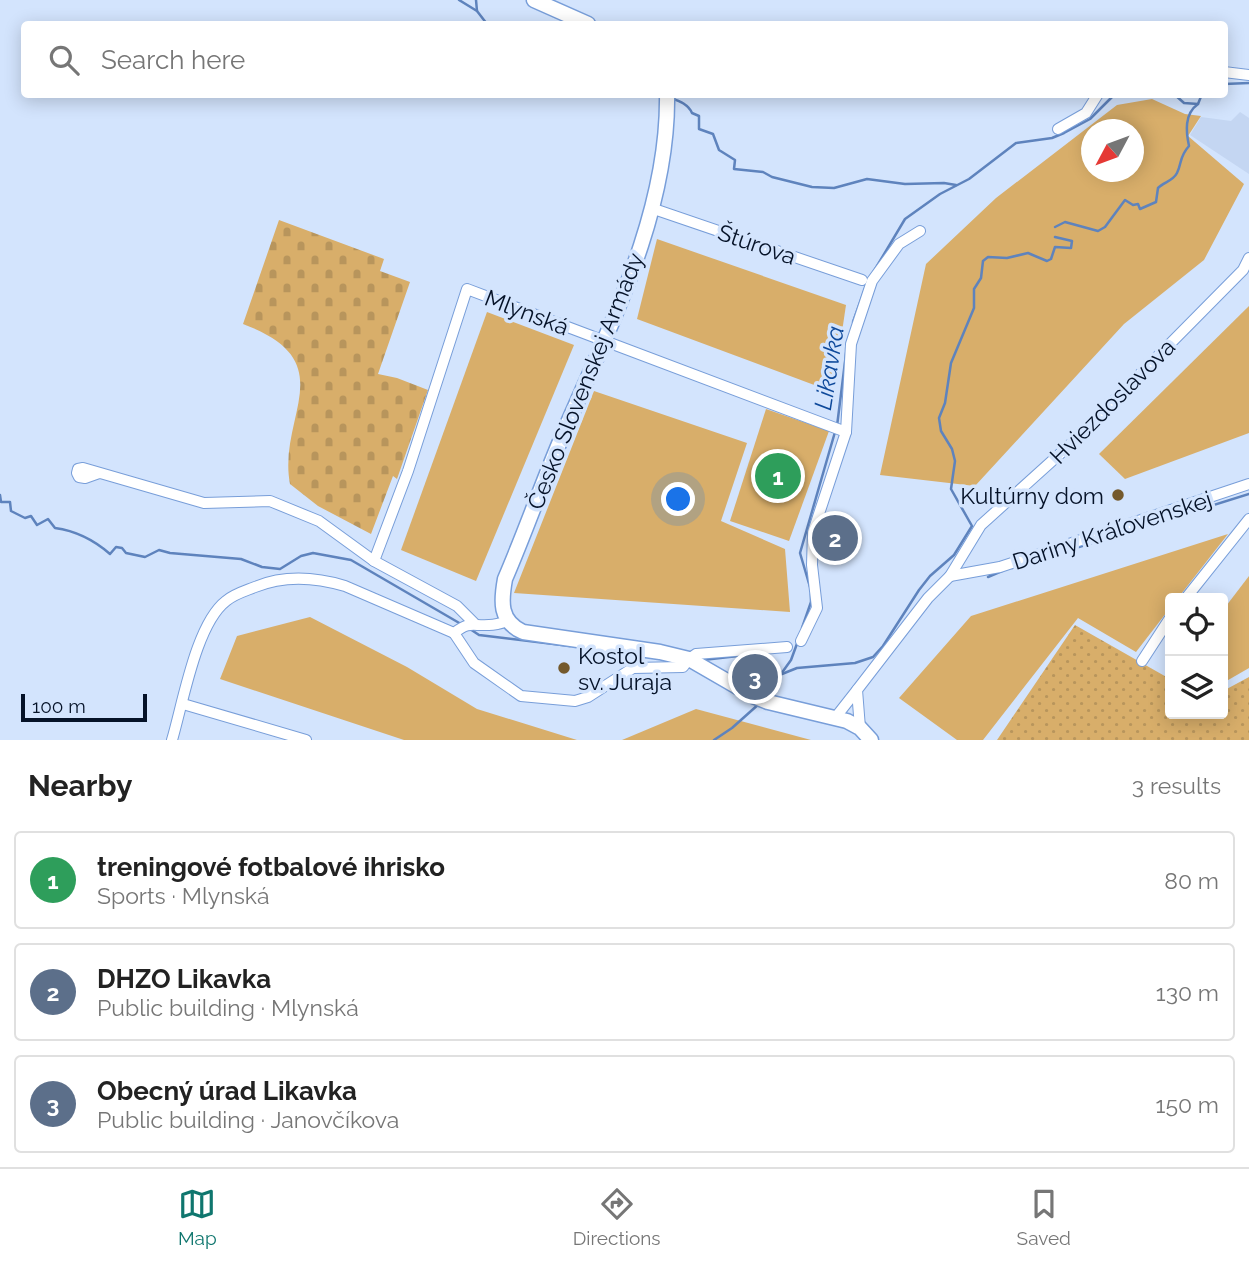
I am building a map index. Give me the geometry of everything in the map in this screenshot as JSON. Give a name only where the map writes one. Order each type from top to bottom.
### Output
[{"type":"street","points":[[534,0],[581,21]]},
{"type":"street","points":[[1228,72],[1249,75]]},
{"type":"street","name":"Česko Slovenskej Armády","points":[[508,621],[502,608],[505,579],[566,427],[621,304],[651,208],[663,146],[667,98]]},
{"type":"street","points":[[1058,129],[1086,113],[1095,98]]},
{"type":"street","name":"Štúrova","points":[[651,208],[862,280]]},
{"type":"street","points":[[801,641],[817,608],[812,565],[813,532],[840,430],[851,344],[872,281],[899,244],[920,231]]},
{"type":"street","name":"Hviezdoslavova","points":[[950,576],[981,525],[1073,442],[1243,271],[1249,258]]},
{"type":"street","name":"Mlynská","points":[[374,561],[408,471],[467,289],[840,430]]},
{"type":"street","points":[[99,473],[136,481],[204,503],[270,500],[319,521],[374,561],[457,606],[474,623]]},
{"type":"street","name":"Dariny Kráľovenskej","points":[[950,576],[1000,567],[1249,484]]},
{"type":"street","points":[[1190,593],[1249,519]]},
{"type":"street","points":[[963,555],[974,573]]},
{"type":"street","points":[[835,718],[928,598],[950,576]]},
{"type":"street","points":[[172,740],[197,647],[215,611],[226,601],[265,583],[292,578],[326,581],[345,586],[454,633],[474,663],[521,696],[575,701],[588,697],[633,668],[683,667],[696,654],[788,647]]},
{"type":"street","points":[[454,633],[464,625],[489,625],[508,621],[523,632],[660,652],[689,659],[761,700],[835,718],[860,728],[871,740]]},
{"type":"street","points":[[1142,661],[1165,626]]},
{"type":"street","points":[[857,690],[860,728]]},
{"type":"street","points":[[183,704],[306,740]]},
{"type":"shaded area","points":[[1240,112],[1249,118],[1249,174],[1190,135],[1201,117],[1231,121]]},
{"type":"green space","points":[[1152,99],[1185,114],[1201,116],[1188,136],[1244,184],[1204,260],[1124,324],[975,486],[880,475],[926,264],[996,198],[1081,133],[1081,182],[1144,182],[1144,119],[1099,119],[1117,105]]},
{"type":"green space","points":[[279,220],[384,259],[380,271],[410,282],[378,374],[428,390],[397,479],[393,476],[371,534],[318,506],[290,484],[288,459],[300,393],[299,373],[292,355],[274,339],[243,324]]},
{"type":"green space","points":[[657,239],[846,305],[833,392],[637,319]]},
{"type":"green space","points":[[1249,306],[1249,433],[1125,479],[1099,454]]},
{"type":"green space","points":[[487,312],[574,345],[476,581],[401,550]]},
{"type":"green space","points":[[594,391],[747,443],[721,521],[785,549],[790,612],[514,593]]},
{"type":"green space","points":[[766,409],[829,431],[789,541],[730,521]]},
{"type":"green space","points":[[1228,534],[1182,593],[1165,593],[1165,614],[1136,652],[1078,618],[983,740],[957,740],[899,698],[971,616]]},
{"type":"green space","points":[[1249,576],[1249,668],[1228,680],[1228,656],[1228,603]]},
{"type":"green space","points":[[310,617],[407,667],[477,709],[577,740],[404,740],[220,679],[237,636]]},
{"type":"green space","points":[[1075,625],[1165,676],[1165,719],[1228,719],[1228,688],[1249,677],[1249,740],[997,740]]},
{"type":"green space","points":[[696,709],[811,740],[622,740]]},
{"type":"waterway","points":[[459,0],[477,11],[485,21]]},
{"type":"waterway","points":[[476,0],[477,11]]},
{"type":"waterway","name":"Likavka","points":[[1228,84],[1249,83]]},
{"type":"waterway","points":[[671,98],[683,103],[699,116],[699,129],[713,134],[719,150],[735,160],[734,169],[763,172],[772,177],[812,187],[834,188],[867,179],[905,184],[956,185]]},
{"type":"waterway","name":"Likavka","points":[[874,271],[905,219],[940,194],[969,179],[1016,143],[1052,138],[1064,133],[1090,119],[1111,98]]},
{"type":"waterway","name":"Likavka","points":[[1178,98],[1184,103],[1198,104],[1200,98]]},
{"type":"waterway","points":[[1055,227],[1065,222],[1098,231],[1105,227],[1125,200],[1133,205],[1138,204],[1140,209],[1156,202],[1158,188],[1175,176],[1189,146],[1188,118],[1198,104]]},
{"type":"waterway","points":[[782,674],[797,668],[855,663],[873,657],[930,576],[954,555],[972,526],[951,489],[955,461],[952,449],[941,431],[939,418],[945,403],[951,363],[974,308],[974,289],[981,278],[983,261],[988,257],[1007,258],[1028,253],[1047,261],[1051,259],[1055,247],[1071,248],[1072,241],[1055,237]]},
{"type":"waterway","name":"Likavka","points":[[853,322],[866,286]]},
{"type":"waterway","name":"Likavka","points":[[837,426],[847,346]]},
{"type":"waterway","name":"Likavka","points":[[810,587],[800,553],[835,432]]},
{"type":"waterway","points":[[1012,568],[1249,494]]},
{"type":"waterway","points":[[0,495],[1,502],[10,502],[11,511],[25,518],[31,516],[37,525],[48,519],[55,528],[85,537],[110,554],[116,547],[122,548],[126,553],[145,557],[159,550],[241,559],[262,567],[280,569],[301,556],[313,553],[351,560],[461,624]]},
{"type":"waterway","points":[[988,577],[1002,571]]},
{"type":"waterway","name":"Likavka","points":[[802,628],[811,594]]},
{"type":"waterway","points":[[470,629],[479,635],[570,646]]},
{"type":"waterway","name":"Likavka","points":[[766,695],[791,660],[798,641]]},
{"type":"waterway","points":[[703,660],[738,656]]},
{"type":"waterway","name":"Likavka","points":[[714,740],[760,703]]},
{"type":"place","name":"treningové fotbalové ihrisko","points":[[778,476]]},
{"type":"place","name":"Kultúrny dom","points":[[1118,495]]},
{"type":"place","name":"DHZO Likavka","points":[[835,538]]},
{"type":"place","name":"Kostol sv. Juraja","points":[[564,668]]},
{"type":"place","name":"Obecný úrad Likavka","points":[[755,677]]}]
